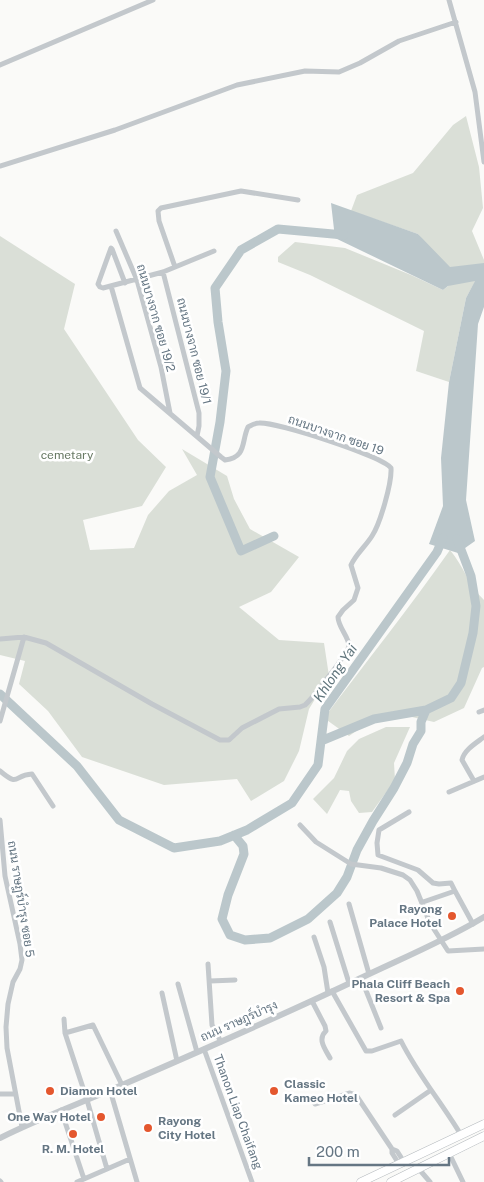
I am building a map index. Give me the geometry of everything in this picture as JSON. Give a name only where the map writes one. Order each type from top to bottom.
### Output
[{"type":"main road","points":[[361,1182],[484,1124]]},
{"type":"main road","points":[[391,1182],[484,1136]]},
{"type":"street","points":[[0,65],[153,0]]},
{"type":"street","points":[[449,0],[481,114],[484,162]]},
{"type":"street","points":[[0,166],[116,130],[237,86],[305,71],[339,72],[360,63],[399,41],[456,22]]},
{"type":"street","points":[[175,267],[159,221],[158,211],[161,208],[240,191],[298,200]]},
{"type":"street","name":"ถนนบางจาก ซอย 19/2","points":[[116,231],[137,280],[161,367],[170,414]]},
{"type":"street","points":[[125,283],[111,248],[98,284],[104,288],[111,286],[125,283],[137,280],[163,272],[214,251]]},
{"type":"street","name":"ถนนบางจาก ซอย 19/1","points":[[163,272],[199,413],[197,436]]},
{"type":"street","name":"ถนนบางจาก ซอย 19","points":[[24,637],[46,643],[152,704],[220,740],[229,740],[242,728],[282,708],[300,707],[309,702],[349,647],[339,625],[338,617],[356,597],[358,588],[351,565],[356,554],[372,536],[384,503],[390,481],[391,468],[386,463],[372,456],[292,429],[266,423],[258,423],[248,427],[238,455],[225,460],[142,391],[138,384],[111,286]]},
{"type":"street","points":[[0,639],[24,637],[0,721]]},
{"type":"street","points":[[474,781],[462,757],[484,736]]},
{"type":"street","points":[[0,771],[10,780],[32,774],[53,806]]},
{"type":"street","points":[[449,792],[484,777]]},
{"type":"street","points":[[409,812],[379,830],[378,855],[418,870],[433,883],[452,884],[473,924]]},
{"type":"street","name":"ถนน ราษฎร์บำรุง ซอย 5","points":[[0,820],[2,869],[22,960],[20,969],[13,982],[6,1022],[7,1048],[22,1127]]},
{"type":"street","points":[[300,825],[316,842],[351,864],[381,868],[406,877],[414,884],[430,923],[448,952],[484,949]]},
{"type":"street","points":[[423,902],[455,891]]},
{"type":"street","points":[[349,904],[369,974]]},
{"type":"street","name":"ถนน ราษฎร์บำรุง","points":[[0,1138],[312,1001],[441,940],[484,917]]},
{"type":"street","points":[[330,922],[349,984]]},
{"type":"street","points":[[314,937],[330,992],[364,1050],[370,1051],[401,1041],[413,1064],[461,1135]]},
{"type":"street","points":[[208,964],[212,1025],[221,1042]]},
{"type":"street","points":[[361,978],[381,1028]]},
{"type":"street","points":[[210,981],[235,980]]},
{"type":"street","points":[[178,984],[197,1052]]},
{"type":"street","points":[[162,993],[177,1061]]},
{"type":"street","points":[[312,1001],[325,1026],[326,1031],[322,1034],[321,1040],[330,1058]]},
{"type":"street","points":[[64,1019],[65,1033],[107,1169]]},
{"type":"street","points":[[0,1021],[6,1022]]},
{"type":"street","points":[[65,1033],[93,1025],[122,1085]]},
{"type":"street","name":"Thanon Liap Chaifang","points":[[204,1049],[252,1182]]},
{"type":"street","points":[[110,1090],[137,1182]]},
{"type":"street","points":[[395,1115],[431,1090]]},
{"type":"street","points":[[314,1104],[350,1093],[356,1095],[392,1149],[392,1153],[401,1163]]},
{"type":"street","points":[[0,1094],[15,1094]]},
{"type":"street","points":[[61,1110],[84,1179]]},
{"type":"street","points":[[449,1153],[463,1182]]},
{"type":"street","points":[[77,1182],[130,1159]]},
{"type":"street","points":[[418,1168],[430,1182]]},
{"type":"green space","points":[[466,116],[479,167],[483,208],[472,231],[484,260],[484,265],[466,298],[449,382],[416,371],[424,331],[310,275],[278,262],[278,257],[295,242],[345,248],[443,290],[456,280],[418,234],[351,211],[357,195],[413,173],[453,125]]},
{"type":"green space","name":"cemetary","points":[[0,236],[75,284],[64,329],[138,440],[166,467],[142,506],[83,520],[90,550],[134,548],[148,515],[169,491],[197,475],[182,449],[227,476],[234,499],[250,529],[299,557],[271,592],[239,607],[279,640],[324,643],[329,676],[309,709],[299,751],[284,781],[251,801],[237,779],[164,785],[82,757],[48,711],[19,684],[25,661],[0,655]]},
{"type":"green space","points":[[450,550],[474,588],[484,600],[484,667],[464,708],[434,722],[403,715],[387,714],[374,719],[349,736],[324,718]]},
{"type":"green space","points":[[386,727],[410,727],[394,763],[395,780],[372,812],[359,813],[351,801],[349,791],[340,790],[327,814],[313,799],[334,778],[347,751],[359,739]]},
{"type":"shaded area","points":[[331,203],[418,234],[450,267],[484,263],[484,307],[478,324],[466,500],[475,541],[458,553],[429,544],[443,506],[441,458],[449,382],[466,298],[475,281],[448,286],[443,290],[335,238]]},
{"type":"waterway","points":[[274,536],[241,551],[210,477],[220,422],[226,371],[215,288],[241,250],[278,229],[344,235]]},
{"type":"waterway","name":"Khlong Yai","points":[[0,694],[77,766],[119,820],[174,848],[220,841],[247,830],[292,803],[318,765],[325,709],[437,552],[443,538]]},
{"type":"waterway","points":[[321,741],[374,719],[426,710],[451,698],[461,683],[473,633],[476,606],[471,576],[457,539]]},
{"type":"waterway","points":[[234,835],[243,846],[244,854],[228,895],[222,919],[230,935],[245,940],[270,938],[308,919],[337,893],[347,877],[357,850],[407,763],[413,744],[421,731],[421,722],[426,710]]},
{"type":"place","name":"Rayong Palace Hotel","points":[[452,916]]},
{"type":"place","name":"Phala Cliff Beach Resort & Spa","points":[[460,991]]},
{"type":"place","name":"Diamon Hotel","points":[[50,1091]]},
{"type":"place","name":"Classic Kameo Hotel","points":[[274,1091]]},
{"type":"place","name":"One Way Hotel","points":[[101,1117]]},
{"type":"place","name":"Rayong City Hotel","points":[[148,1128]]},
{"type":"place","name":"R. M. Hotel","points":[[73,1134]]}]
